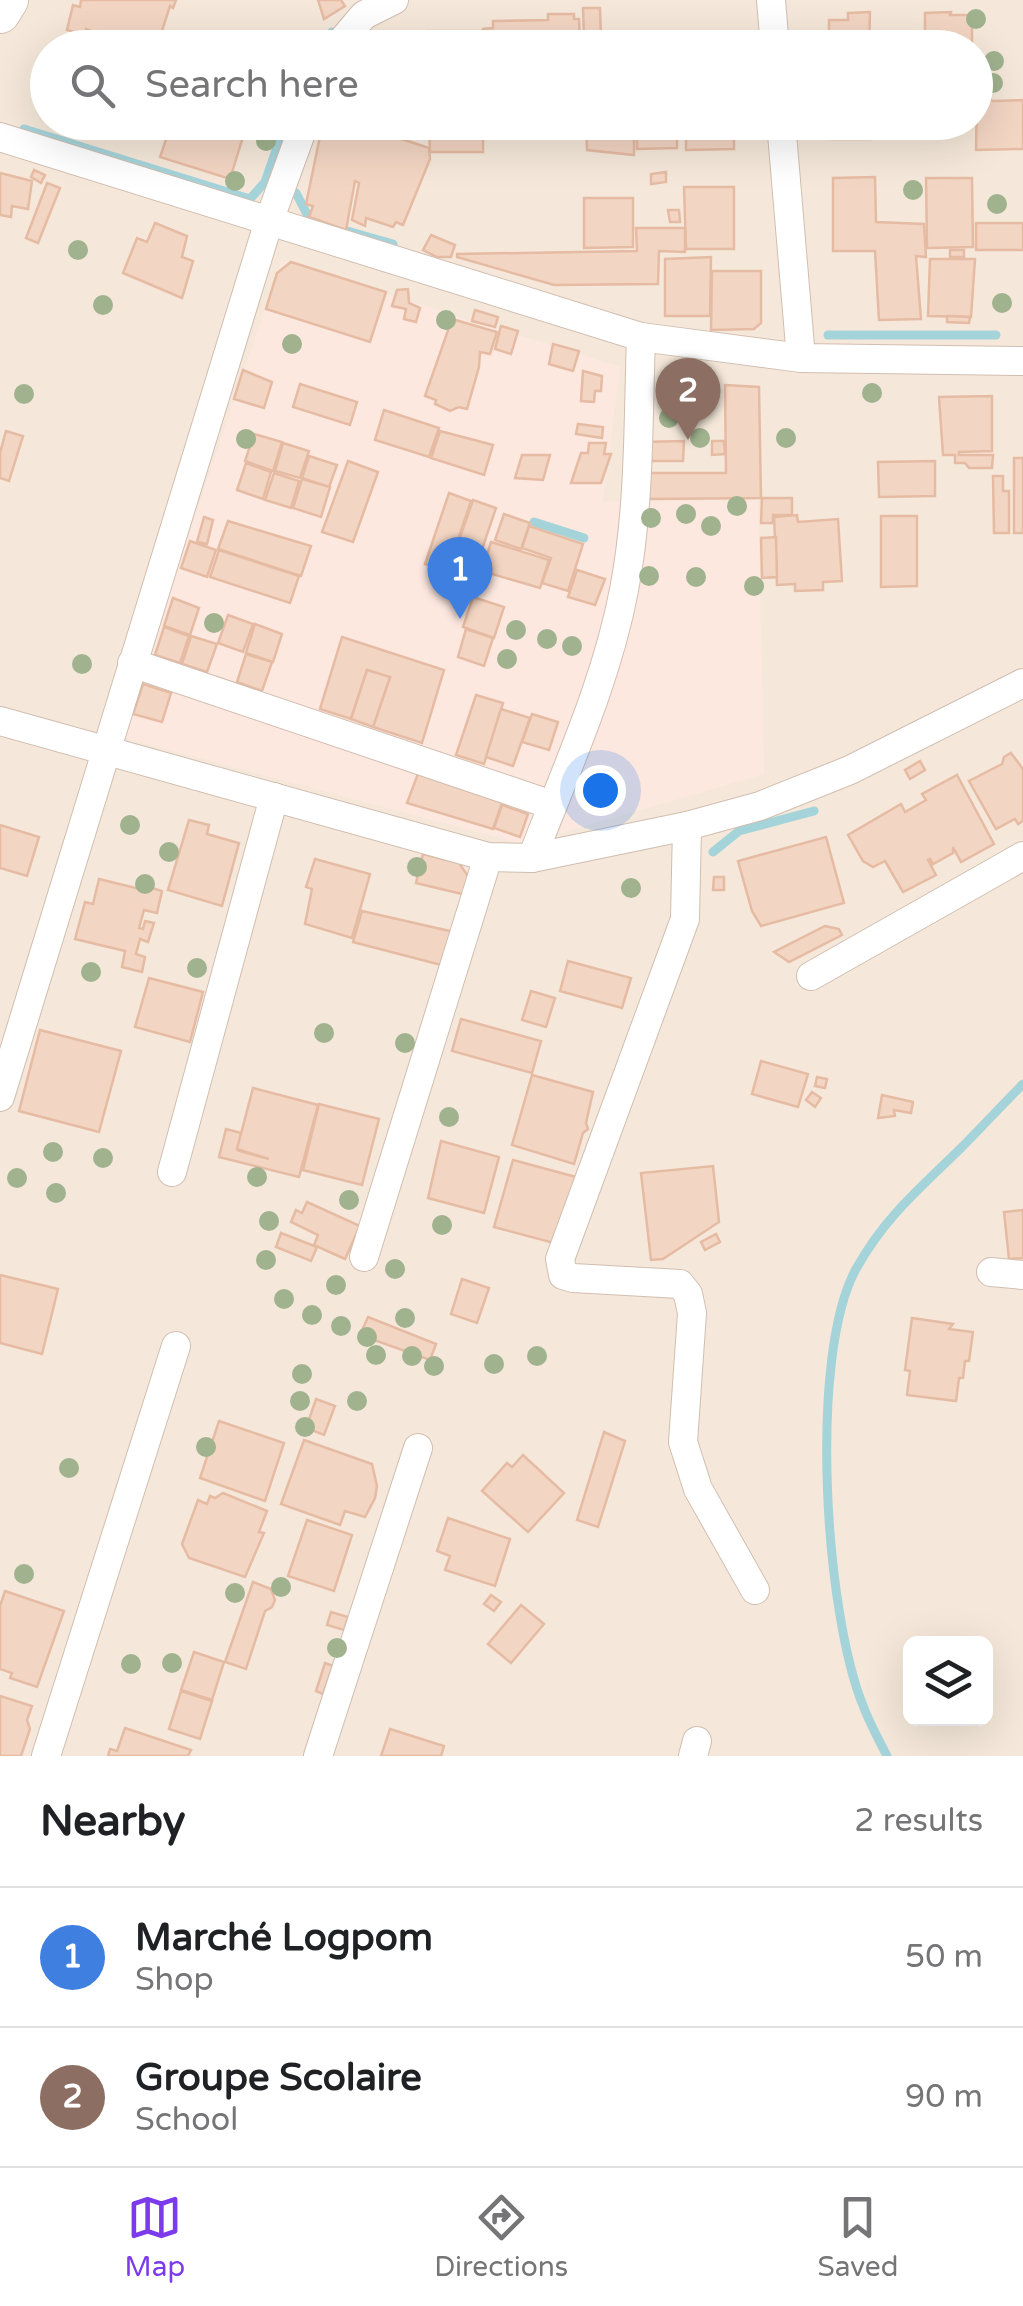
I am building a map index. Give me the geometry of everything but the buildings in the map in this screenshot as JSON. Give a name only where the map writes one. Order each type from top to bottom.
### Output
[{"type":"main road","points":[[0,14],[8,0]]},
{"type":"street","points":[[351,30],[364,15],[394,0]]},
{"type":"street","points":[[772,0],[774,30]]},
{"type":"street","points":[[0,137],[641,338],[800,358],[1023,361]]},
{"type":"street","points":[[0,1098],[269,222],[299,140]]},
{"type":"street","points":[[783,140],[800,358]]},
{"type":"street","points":[[532,858],[590,712],[610,652],[624,590],[634,527],[641,338]]},
{"type":"street","points":[[132,663],[552,805]]},
{"type":"street","points":[[0,720],[488,856],[532,858],[687,826],[760,806],[850,770],[1023,683]]},
{"type":"street","points":[[172,1172],[274,797]]},
{"type":"street","points":[[687,826],[685,919],[560,1260],[564,1274],[573,1278],[680,1284],[688,1294],[692,1313],[683,1442],[698,1489],[755,1590]]},
{"type":"street","points":[[364,1257],[488,856]]},
{"type":"street","points":[[811,976],[1023,856]]},
{"type":"street","points":[[991,1272],[1023,1275]]},
{"type":"street","points":[[46,1756],[176,1346]]},
{"type":"street","points":[[318,1756],[418,1448]]},
{"type":"shaded area","points":[[0,0],[1023,0],[1023,1756],[0,1756]]},
{"type":"shaded area","points":[[281,261],[620,367],[603,502],[758,500],[764,774],[523,844],[121,737]]},
{"type":"waterway","points":[[24,129],[30,131]]},
{"type":"waterway","points":[[60,140],[250,199],[265,182],[280,140]]},
{"type":"waterway","points":[[296,193],[309,218],[318,222]]},
{"type":"waterway","points":[[333,227],[393,244]]},
{"type":"waterway","points":[[828,335],[996,335]]},
{"type":"waterway","points":[[534,522],[584,538]]},
{"type":"waterway","points":[[713,852],[739,831],[814,811]]},
{"type":"waterway","points":[[887,1756],[866,1714],[850,1666],[832,1552],[827,1422],[841,1309],[856,1269],[890,1219],[1023,1084]]},
{"type":"place","name":"Groupe Scolaire","points":[[688,440]]},
{"type":"place","name":"Marché Logpom","points":[[460,619]]}]
